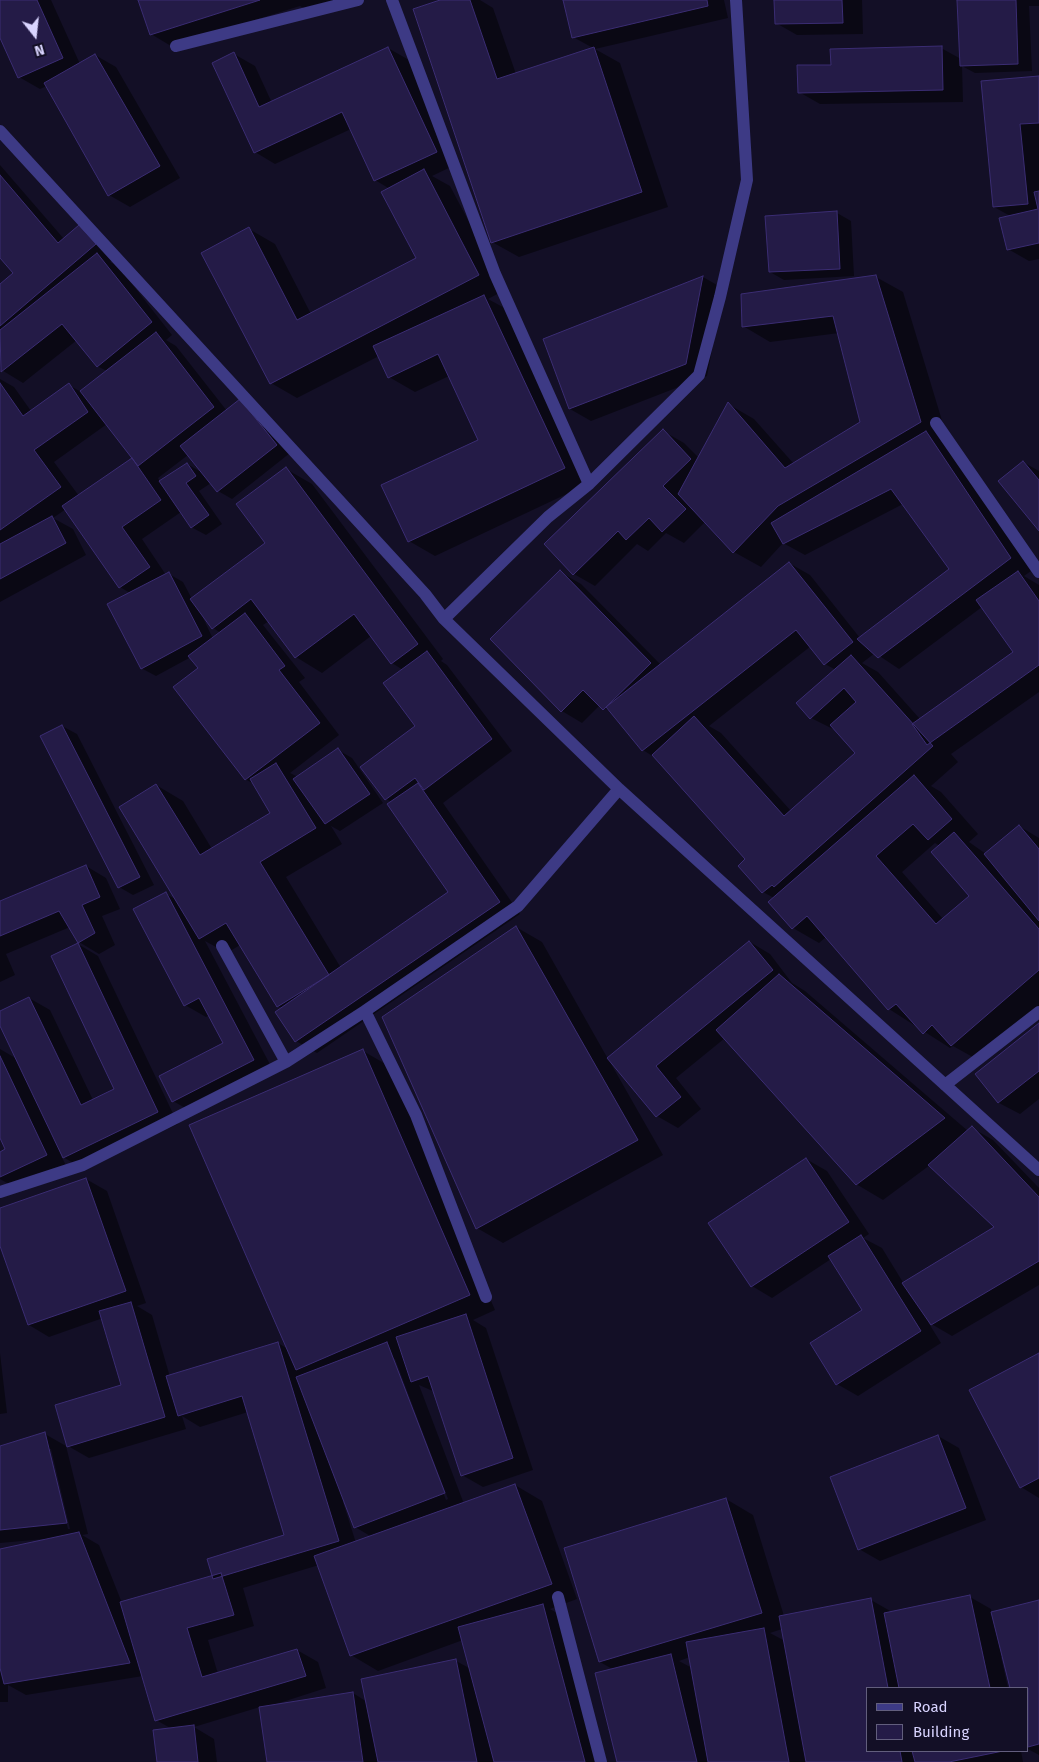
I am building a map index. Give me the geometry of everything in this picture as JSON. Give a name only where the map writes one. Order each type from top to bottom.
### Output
[{"type":"street","points":[[176,46],[358,0]]},
{"type":"street","points":[[392,0],[495,274],[589,484]]},
{"type":"street","points":[[444,619],[548,517],[589,484],[699,375],[720,297],[747,180],[736,0]]},
{"type":"street","points":[[0,131],[425,594],[444,619],[619,789],[1039,1170]]},
{"type":"street","points":[[936,423],[1039,572]]},
{"type":"street","points":[[0,1192],[83,1165],[286,1062],[365,1011],[518,906],[619,789]]},
{"type":"street","points":[[222,946],[286,1062]]},
{"type":"street","points":[[365,1011],[416,1115],[486,1298]]},
{"type":"street","points":[[945,1085],[1039,1012]]},
{"type":"street","points":[[558,1597],[601,1762]]},
{"type":"building","points":[[0,0],[37,0],[63,58],[18,78],[0,38]]},
{"type":"building","points":[[138,0],[260,0],[150,35]]},
{"type":"building","points":[[440,0],[470,0],[497,79],[594,47],[642,192],[491,243],[413,9]]},
{"type":"building","points":[[563,0],[707,0],[708,6],[572,38]]},
{"type":"building","points":[[774,0],[842,0],[843,23],[775,24]]},
{"type":"building","points":[[957,0],[1016,0],[1018,64],[960,66]]},
{"type":"building","points":[[942,46],[943,90],[798,93],[797,65],[831,65],[830,49]]},
{"type":"building","points":[[388,47],[437,152],[374,181],[342,112],[254,153],[212,63],[234,52],[259,107]]},
{"type":"building","points":[[95,54],[160,166],[108,196],[44,83]]},
{"type":"building","points":[[1039,76],[1039,123],[1020,124],[1028,204],[993,207],[981,81]]},
{"type":"building","points":[[424,169],[479,275],[270,384],[201,253],[249,227],[297,320],[416,258],[381,192]]},
{"type":"building","points":[[0,175],[58,243],[79,225],[96,244],[0,326],[0,284],[13,273],[0,258]]},
{"type":"building","points":[[1039,191],[1039,243],[1007,250],[999,218],[1038,209],[1034,192]]},
{"type":"building","points":[[837,211],[840,269],[769,272],[765,216]]},
{"type":"building","points":[[97,253],[152,322],[97,367],[62,324],[1,372],[0,330]]},
{"type":"building","points":[[876,275],[921,422],[778,506],[733,553],[678,494],[728,402],[785,468],[860,422],[833,316],[742,327],[741,294]]},
{"type":"building","points":[[703,276],[686,364],[569,409],[543,339]]},
{"type":"building","points":[[484,295],[565,468],[408,542],[381,485],[478,440],[438,354],[388,378],[373,346]]},
{"type":"building","points":[[156,332],[214,407],[138,466],[80,391]]},
{"type":"building","points":[[0,383],[23,416],[69,383],[88,412],[34,450],[61,487],[0,530]]},
{"type":"building","points":[[240,399],[277,445],[217,492],[180,446]]},
{"type":"building","points":[[663,429],[691,459],[663,486],[686,509],[662,532],[649,518],[626,540],[618,531],[573,575],[544,544]]},
{"type":"building","points":[[926,431],[1011,558],[878,658],[857,639],[949,569],[891,489],[783,544],[771,523]]},
{"type":"building","points":[[132,458],[161,500],[122,527],[150,567],[119,588],[62,506]]},
{"type":"building","points":[[1023,461],[1039,480],[1039,531],[998,481]]},
{"type":"building","points":[[187,463],[196,476],[186,483],[209,515],[191,528],[159,481]]},
{"type":"building","points":[[286,467],[418,644],[391,664],[354,614],[295,658],[251,599],[212,629],[190,599],[265,543],[236,504]]},
{"type":"building","points":[[52,516],[66,543],[0,579],[0,544]]},
{"type":"building","points":[[789,562],[853,642],[824,665],[796,630],[642,751],[606,707]]},
{"type":"building","points":[[560,570],[651,663],[603,710],[583,690],[561,712],[490,639]]},
{"type":"building","points":[[1018,571],[1039,601],[1039,665],[927,745],[912,724],[1013,652],[976,600]]},
{"type":"building","points":[[169,572],[202,636],[141,669],[107,604]]},
{"type":"building","points":[[245,613],[285,666],[279,670],[320,723],[245,780],[173,687],[198,668],[188,656]]},
{"type":"building","points":[[427,651],[492,739],[424,790],[415,778],[385,800],[360,767],[415,726],[383,683]]},
{"type":"building","points":[[851,655],[933,746],[774,887],[772,885],[762,893],[738,866],[745,859],[652,755],[694,716],[784,816],[855,753],[830,725],[856,702],[844,688],[810,719],[796,703]]},
{"type":"building","points":[[62,725],[140,877],[118,888],[40,736]]},
{"type":"building","points":[[338,748],[370,794],[325,824],[293,779]]},
{"type":"building","points":[[276,763],[316,828],[260,862],[329,975],[277,1007],[226,923],[199,939],[119,807],[156,784],[200,855],[270,813],[250,779]]},
{"type":"building","points":[[914,775],[952,819],[928,840],[913,824],[876,856],[936,924],[969,896],[931,852],[954,832],[1039,929],[1039,970],[951,1046],[932,1025],[923,1034],[896,1004],[888,1010],[807,916],[792,929],[768,902]]},
{"type":"building","points":[[418,783],[500,902],[295,1042],[275,1012],[448,892],[387,804]]},
{"type":"building","points":[[1019,825],[1039,849],[1039,921],[984,854]]},
{"type":"building","points":[[86,865],[100,897],[82,905],[95,933],[78,943],[59,911],[0,936],[0,901]]},
{"type":"building","points":[[166,892],[254,1060],[172,1102],[159,1076],[223,1043],[199,998],[184,1006],[133,909]]},
{"type":"building","points":[[516,926],[638,1140],[476,1229],[382,1017]]},
{"type":"building","points":[[749,941],[773,970],[656,1066],[681,1097],[656,1117],[607,1058]]},
{"type":"building","points":[[78,943],[158,1112],[63,1158],[0,1026],[0,1011],[29,997],[81,1105],[114,1089],[51,956]]},
{"type":"building","points":[[779,974],[945,1118],[856,1185],[716,1030]]},
{"type":"building","points":[[1039,1023],[1039,1071],[998,1103],[975,1074]]},
{"type":"building","points":[[363,1049],[470,1295],[296,1370],[189,1125]]},
{"type":"building","points":[[0,1056],[47,1155],[0,1177],[0,1152],[5,1149],[0,1138]]},
{"type":"building","points":[[972,1126],[1039,1197],[1039,1261],[931,1325],[902,1283],[994,1227],[928,1165]]},
{"type":"building","points":[[806,1158],[849,1222],[751,1287],[708,1223]]},
{"type":"building","points":[[86,1178],[126,1291],[28,1325],[0,1246],[0,1208]]},
{"type":"building","points":[[861,1235],[921,1331],[836,1385],[810,1343],[862,1310],[828,1256]]},
{"type":"building","points":[[131,1302],[165,1417],[67,1447],[55,1405],[121,1385],[99,1311]]},
{"type":"building","points":[[466,1314],[513,1458],[461,1476],[428,1376],[411,1382],[396,1337]]},
{"type":"building","points":[[278,1342],[339,1541],[213,1579],[207,1559],[284,1535],[242,1396],[178,1416],[166,1376]]},
{"type":"building","points":[[387,1342],[445,1493],[354,1528],[296,1377]]},
{"type":"building","points":[[1039,1353],[1039,1478],[1020,1488],[969,1390]]},
{"type":"building","points":[[45,1432],[67,1523],[0,1530],[0,1446]]},
{"type":"building","points":[[938,1435],[966,1508],[858,1550],[830,1477]]},
{"type":"building","points":[[515,1484],[552,1584],[350,1656],[314,1556]]},
{"type":"building","points":[[726,1498],[762,1613],[599,1662],[564,1548]]},
{"type":"building","points":[[79,1532],[130,1663],[4,1684],[0,1668],[0,1549]]},
{"type":"building","points":[[221,1573],[234,1615],[187,1628],[202,1677],[297,1649],[306,1676],[155,1721],[120,1602]]},
{"type":"building","points":[[970,1595],[990,1687],[899,1687],[884,1613]]},
{"type":"building","points":[[871,1598],[888,1687],[866,1687],[866,1752],[900,1752],[902,1762],[806,1762],[779,1616]]},
{"type":"building","points":[[1039,1600],[1039,1744],[1029,1747],[1029,1687],[1010,1687],[991,1612]]},
{"type":"building","points":[[543,1604],[585,1762],[494,1762],[458,1627]]},
{"type":"building","points":[[764,1628],[789,1762],[708,1762],[686,1642]]},
{"type":"building","points":[[671,1654],[697,1762],[617,1762],[595,1673]]},
{"type":"building","points":[[456,1659],[477,1762],[378,1762],[361,1679]]},
{"type":"building","points":[[353,1692],[363,1762],[267,1762],[259,1707]]},
{"type":"building","points":[[194,1725],[198,1762],[157,1762],[153,1730]]},
{"type":"building","points":[[912,1752],[998,1752],[949,1762],[915,1762]]}]
